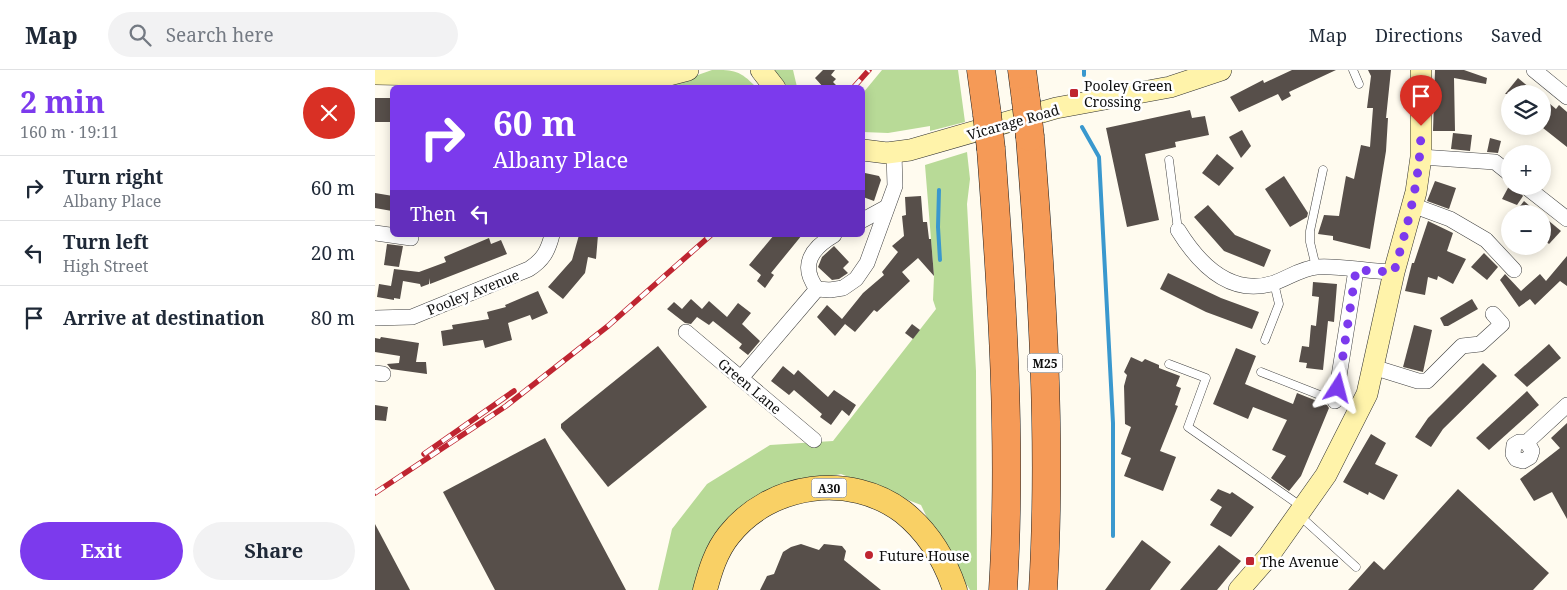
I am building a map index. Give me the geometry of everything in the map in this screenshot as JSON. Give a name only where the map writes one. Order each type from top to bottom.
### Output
[{"type":"highway","points":[[981,70],[991,149],[1003,319],[1006,438],[1003,590]]},
{"type":"highway","name":"M25","points":[[1022,70],[1030,137],[1044,318],[1047,520],[1043,590]]},
{"type":"main road","points":[[375,74],[595,83],[662,82],[688,70]]},
{"type":"main road","points":[[761,70],[773,85]]},
{"type":"main road","name":"Vicarage Road","points":[[865,150],[894,153],[951,140],[1056,108],[1137,95],[1199,74],[1221,70]]},
{"type":"main road","points":[[1239,590],[1268,557],[1326,475],[1358,416],[1367,394],[1394,272],[1412,204],[1421,157],[1421,70]]},
{"type":"main road","name":"A30","points":[[705,590],[715,559],[728,536],[757,509],[777,498],[799,491],[840,488],[855,490],[885,501],[913,521],[935,547],[955,590]]},
{"type":"street","points":[[1534,70],[1567,97]]},
{"type":"street","points":[[831,237],[816,248],[810,258],[808,268],[810,280],[817,289],[843,288],[856,279],[867,263],[885,208],[895,186],[894,153]]},
{"type":"street","points":[[1421,157],[1495,162],[1501,167]]},
{"type":"street","points":[[1536,195],[1567,219]]},
{"type":"street","points":[[1412,204],[1450,219],[1487,240],[1514,270]]},
{"type":"street","points":[[865,219],[885,208]]},
{"type":"street","points":[[1178,230],[1192,254],[1216,276],[1245,285],[1274,283],[1316,267],[1394,272]]},
{"type":"street","points":[[375,233],[390,235]]},
{"type":"street","points":[[404,237],[411,238]]},
{"type":"street","name":"Pooley Avenue","points":[[375,318],[412,316],[529,270],[548,252],[552,237]]},
{"type":"street","points":[[1335,401],[1356,270]]},
{"type":"street","points":[[741,378],[817,289]]},
{"type":"street","points":[[1373,367],[1418,381],[1427,381],[1462,346],[1480,344],[1502,324],[1493,314]]},
{"type":"street","name":"Green Lane","points":[[686,332],[814,440]]},
{"type":"street","points":[[1527,442],[1567,405]]},
{"type":"lane","points":[[1353,70],[1359,84]]},
{"type":"lane","points":[[1169,160],[1178,230]]},
{"type":"lane","points":[[1316,267],[1310,242],[1310,231],[1323,170]]},
{"type":"lane","points":[[1265,340],[1279,304],[1274,283]]},
{"type":"lane","points":[[1169,364],[1206,378],[1188,427],[1301,512],[1356,567]]},
{"type":"lane","points":[[1261,372],[1335,401]]},
{"type":"green space","points":[[712,70],[726,70],[741,74],[754,85],[675,85],[675,83]]},
{"type":"green space","points":[[774,70],[793,70],[797,85],[785,85]]},
{"type":"green space","points":[[882,70],[958,70],[965,122],[930,131],[930,126],[888,133],[865,132],[865,91]]},
{"type":"green space","points":[[967,152],[970,179],[967,204],[976,371],[977,590],[970,590],[933,530],[921,505],[841,474],[778,487],[697,590],[658,590],[672,529],[707,484],[770,445],[833,441],[936,309],[933,300],[934,276],[925,165]]},
{"type":"building","points":[[823,70],[835,70],[831,75],[836,79],[833,82],[836,85],[821,85],[815,78]]},
{"type":"building","points":[[1292,70],[1336,70],[1289,92],[1291,96],[1282,101],[1278,94],[1239,112],[1230,97],[1263,80],[1264,83]]},
{"type":"building","points":[[1368,70],[1391,70],[1386,118],[1388,118],[1386,151],[1370,249],[1333,240],[1333,236],[1318,234],[1324,215],[1339,216],[1346,176],[1354,179],[1361,145],[1370,147],[1373,108],[1367,108],[1371,76]]},
{"type":"building","points":[[1435,70],[1464,70],[1487,78],[1486,84],[1454,78],[1455,131],[1433,131]]},
{"type":"building","points":[[1518,78],[1526,85],[1512,85]]},
{"type":"building","points":[[375,98],[390,98],[390,122],[375,122]]},
{"type":"building","points":[[1551,105],[1556,109],[1559,105],[1567,112],[1567,147],[1551,134]]},
{"type":"building","points":[[1190,110],[1192,118],[1205,116],[1209,135],[1175,142],[1176,147],[1145,154],[1159,220],[1127,227],[1106,128]]},
{"type":"building","points":[[1242,130],[1251,146],[1241,158],[1229,137]]},
{"type":"building","points":[[1453,133],[1472,135],[1470,151],[1451,149]]},
{"type":"building","points":[[1490,138],[1501,141],[1498,153],[1487,152]]},
{"type":"building","points":[[1217,154],[1234,168],[1219,186],[1202,173]]},
{"type":"building","points":[[865,173],[879,176],[881,180],[874,201],[865,198]]},
{"type":"building","points":[[1284,176],[1308,213],[1307,217],[1290,227],[1265,189]]},
{"type":"building","points":[[1435,181],[1456,188],[1449,209],[1427,201]]},
{"type":"building","points":[[375,193],[390,196],[390,211],[375,208]]},
{"type":"building","points":[[1504,195],[1523,196],[1517,205],[1502,199]]},
{"type":"building","points":[[921,196],[923,222],[927,222],[929,239],[931,239],[934,276],[918,258],[902,272],[910,281],[877,312],[874,310],[855,332],[845,324],[835,336],[817,317],[827,305],[842,319],[863,293],[884,275],[882,272],[898,252],[892,246],[904,236],[902,216],[906,215],[905,197]]},
{"type":"building","points":[[1208,205],[1235,235],[1271,250],[1264,267],[1224,251],[1194,217]]},
{"type":"building","points":[[1428,221],[1453,233],[1447,251],[1466,259],[1453,284],[1438,276],[1437,280],[1428,277],[1425,295],[1405,291],[1412,263],[1414,263]]},
{"type":"building","points":[[1551,223],[1561,231],[1551,242]]},
{"type":"building","points":[[578,237],[598,237],[596,259],[588,257],[585,273],[563,299],[548,287],[572,260]]},
{"type":"building","points":[[772,237],[800,237],[771,273],[774,275],[765,288],[757,281],[761,275],[749,265]]},
{"type":"building","points":[[489,238],[491,244],[501,240],[507,254],[430,284],[429,278],[429,284],[421,287],[420,284],[403,281],[400,299],[394,298],[394,300],[377,297],[379,284],[391,286],[394,269],[419,272],[446,262],[444,257]]},
{"type":"building","points":[[387,244],[403,246],[399,267],[384,265]]},
{"type":"building","points":[[834,246],[849,262],[843,268],[848,273],[839,279],[832,280],[818,267],[822,257]]},
{"type":"building","points":[[1484,253],[1498,267],[1487,280],[1471,267]]},
{"type":"building","points":[[1567,256],[1567,286],[1560,281],[1535,305],[1530,299],[1519,307],[1500,280],[1505,274],[1521,291],[1540,274],[1546,281]]},
{"type":"building","points":[[1168,273],[1221,298],[1259,312],[1252,329],[1206,312],[1160,289]]},
{"type":"building","points":[[1313,282],[1337,284],[1334,322],[1328,321],[1323,370],[1306,368],[1307,363],[1299,362],[1302,346],[1309,347],[1311,325],[1316,326],[1319,297],[1312,296]]},
{"type":"building","points":[[538,291],[548,313],[532,320],[530,315],[508,323],[512,340],[485,348],[483,340],[443,346],[441,331],[453,329],[452,325],[489,319],[487,312],[506,307],[505,305]]},
{"type":"building","points":[[691,299],[702,309],[709,301],[727,317],[738,303],[751,313],[742,324],[760,341],[748,355],[739,348],[742,344],[713,321],[709,325],[697,317],[691,324],[685,323],[667,309],[674,302],[682,309]]},
{"type":"building","points":[[1472,299],[1478,309],[1448,326],[1444,326],[1440,318]]},
{"type":"building","points":[[912,324],[920,330],[913,339],[905,333]]},
{"type":"building","points":[[1414,325],[1432,330],[1423,372],[1403,367]]},
{"type":"building","points":[[381,337],[419,343],[416,362],[426,362],[427,374],[391,369],[387,364],[399,363],[400,356],[375,352],[375,338],[380,339]]},
{"type":"building","points":[[1549,344],[1561,358],[1527,387],[1514,375]]},
{"type":"building","points":[[658,346],[707,407],[608,487],[561,428],[561,424]]},
{"type":"building","points":[[1236,348],[1256,356],[1245,384],[1293,404],[1297,393],[1327,405],[1329,408],[1301,476],[1289,491],[1271,478],[1286,456],[1272,450],[1287,420],[1253,407],[1248,419],[1213,404]]},
{"type":"building","points":[[1131,357],[1142,362],[1145,359],[1159,365],[1159,368],[1180,376],[1176,386],[1181,388],[1175,405],[1178,406],[1160,451],[1176,457],[1163,491],[1124,476],[1131,458],[1121,454],[1131,427],[1125,424],[1124,386],[1127,375],[1124,372]]},
{"type":"building","points":[[1483,363],[1497,376],[1443,429],[1431,447],[1415,437],[1428,418]]},
{"type":"building","points":[[783,366],[794,375],[798,370],[828,397],[834,390],[856,405],[849,416],[842,410],[831,425],[820,417],[822,414],[794,390],[789,395],[771,381]]},
{"type":"building","points":[[1527,391],[1539,405],[1489,450],[1476,438]]},
{"type":"building","points":[[375,405],[388,407],[386,421],[375,420]]},
{"type":"building","points":[[1567,423],[1567,519],[1552,492],[1534,501],[1520,479],[1560,448],[1551,438]]},
{"type":"building","points":[[1371,434],[1386,443],[1375,464],[1398,475],[1384,500],[1369,492],[1368,495],[1343,482]]},
{"type":"building","points":[[545,438],[626,590],[495,590],[443,492]]},
{"type":"building","points":[[1218,489],[1230,494],[1232,492],[1254,507],[1231,537],[1210,525],[1222,507],[1210,500]]},
{"type":"building","points":[[1458,489],[1549,573],[1533,590],[1348,590],[1374,561],[1384,570]]},
{"type":"building","points":[[375,524],[410,590],[375,590]]},
{"type":"building","points":[[1142,540],[1171,562],[1150,590],[1105,590]]},
{"type":"building","points":[[801,544],[819,550],[824,544],[842,546],[846,551],[844,560],[881,590],[760,590],[767,576],[774,574],[783,552]]},
{"type":"building","points":[[1219,545],[1241,561],[1217,590],[1180,590]]},
{"type":"waterway","points":[[1084,70],[1084,75]]},
{"type":"waterway","points":[[1082,127],[1099,157],[1113,423],[1113,536]]},
{"type":"waterway","points":[[939,190],[938,227],[940,260]]},
{"type":"railway","points":[[856,85],[869,70]]},
{"type":"railway","points":[[375,493],[506,406],[608,326],[709,237]]},
{"type":"railway","points":[[424,454],[514,391]]},
{"type":"place","name":"Pooley Green Crossing","points":[[1074,93]]},
{"type":"place","name":"Future House","points":[[869,555]]},
{"type":"place","name":"The Avenue","points":[[1250,561]]},
{"type":"route","points":[[1338,388],[1356,270],[1394,272],[1415,192],[1421,157],[1421,126]]}]
